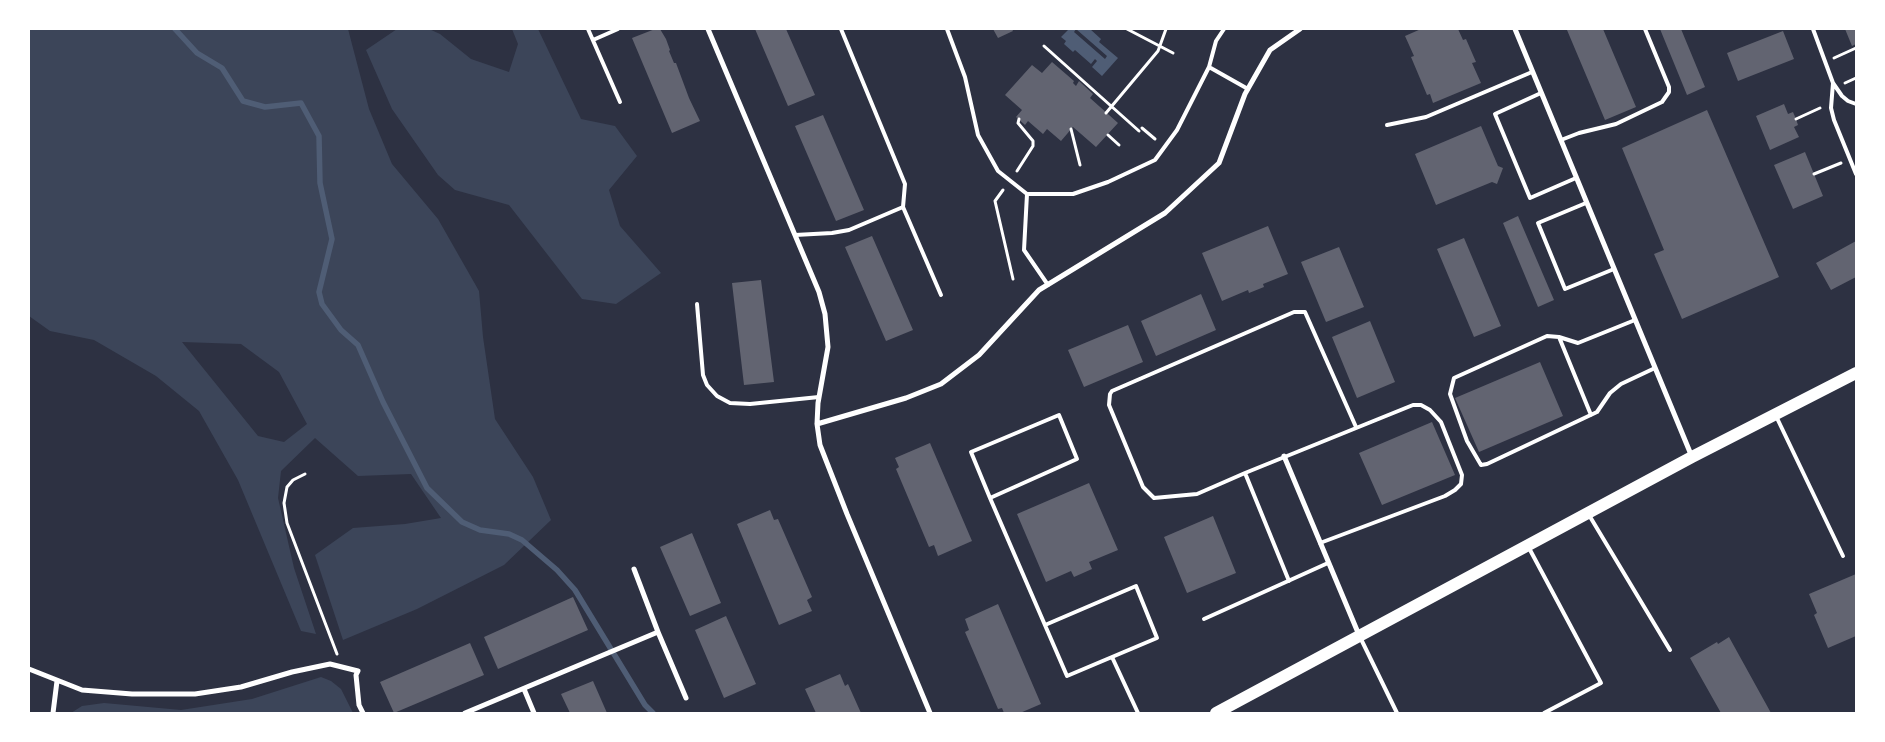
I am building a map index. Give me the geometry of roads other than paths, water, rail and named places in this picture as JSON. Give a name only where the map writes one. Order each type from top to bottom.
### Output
[{"type":"main road","points":[[1216,713],[1692,457],[1856,373]]},
{"type":"street","points":[[710,29],[819,292],[825,314],[828,347],[819,397],[817,424],[820,445],[846,514],[930,713]]},
{"type":"street","points":[[817,424],[906,398],[941,384],[979,355],[1039,290],[1165,213],[1219,163],[1248,89],[1270,50],[1300,29]]},
{"type":"street","points":[[1514,29],[1692,457]]},
{"type":"street","points":[[1284,456],[1359,635]]},
{"type":"street","points":[[634,570],[686,698]]},
{"type":"street","points":[[465,713],[473,712],[658,632]]},
{"type":"street","points":[[29,669],[82,690],[132,694],[195,694],[241,687],[292,672],[330,664],[358,671],[356,675],[359,704],[363,713]]},
{"type":"street","points":[[53,713],[57,681]]},
{"type":"street","points":[[524,689],[534,713]]},
{"type":"lane","points":[[588,29],[620,102]]},
{"type":"lane","points":[[593,40],[618,29]]},
{"type":"lane","points":[[841,29],[905,184],[903,207],[941,295]]},
{"type":"lane","points":[[947,29],[965,77],[978,134],[998,171],[1027,194],[1074,194],[1108,182],[1155,160],[1177,130],[1209,68],[1216,41],[1224,29]]},
{"type":"lane","points":[[1561,140],[1579,133],[1616,124],[1662,102],[1670,92],[1670,86],[1645,29]]},
{"type":"lane","points":[[1813,29],[1832,83],[1842,96],[1856,104]]},
{"type":"lane","points":[[1209,68],[1248,89]]},
{"type":"lane","points":[[1388,125],[1426,117],[1532,72]]},
{"type":"lane","points":[[1832,83],[1831,103],[1834,120],[1856,174]]},
{"type":"lane","points":[[1541,93],[1495,114],[1530,198],[1576,178]]},
{"type":"lane","points":[[1027,194],[1024,250],[1048,285]]},
{"type":"lane","points":[[1586,203],[1538,223],[1565,289],[1614,269]]},
{"type":"lane","points":[[795,235],[849,230],[903,207]]},
{"type":"lane","points":[[697,304],[703,375],[707,385],[717,396],[730,403],[750,404],[819,397]]},
{"type":"lane","points":[[1320,543],[1444,496],[1461,484],[1462,475],[1441,422],[1430,410],[1413,405],[1284,456],[1197,494],[1154,498],[1143,487],[1109,405],[1110,394],[1112,391],[1294,312],[1305,312],[1356,427]]},
{"type":"lane","points":[[1635,320],[1578,343],[1559,337],[1548,336],[1454,378],[1450,394],[1466,441],[1482,465],[1597,412],[1610,394],[1621,384],[1655,368]]},
{"type":"lane","points":[[1559,337],[1591,415]]},
{"type":"lane","points":[[1775,414],[1844,556]]},
{"type":"lane","points":[[990,498],[1077,459],[1059,415],[971,452],[990,498],[1067,676],[1157,638],[1136,586],[1045,625]]},
{"type":"lane","points":[[1245,473],[1289,581]]},
{"type":"lane","points":[[1588,513],[1670,650]]},
{"type":"lane","points":[[1528,545],[1601,683],[1544,713]]},
{"type":"lane","points":[[1204,619],[1328,563]]},
{"type":"lane","points":[[1359,635],[1397,713]]},
{"type":"lane","points":[[1112,657],[1138,713]]},
{"type":"waterway","points":[[175,29],[197,53],[222,68],[243,101],[265,107],[301,103],[319,136],[320,183],[332,239],[319,292],[322,304],[341,330],[358,345],[383,402],[427,488],[462,522],[480,530],[509,534],[522,540],[557,570],[575,590],[645,705],[653,713]]}]
